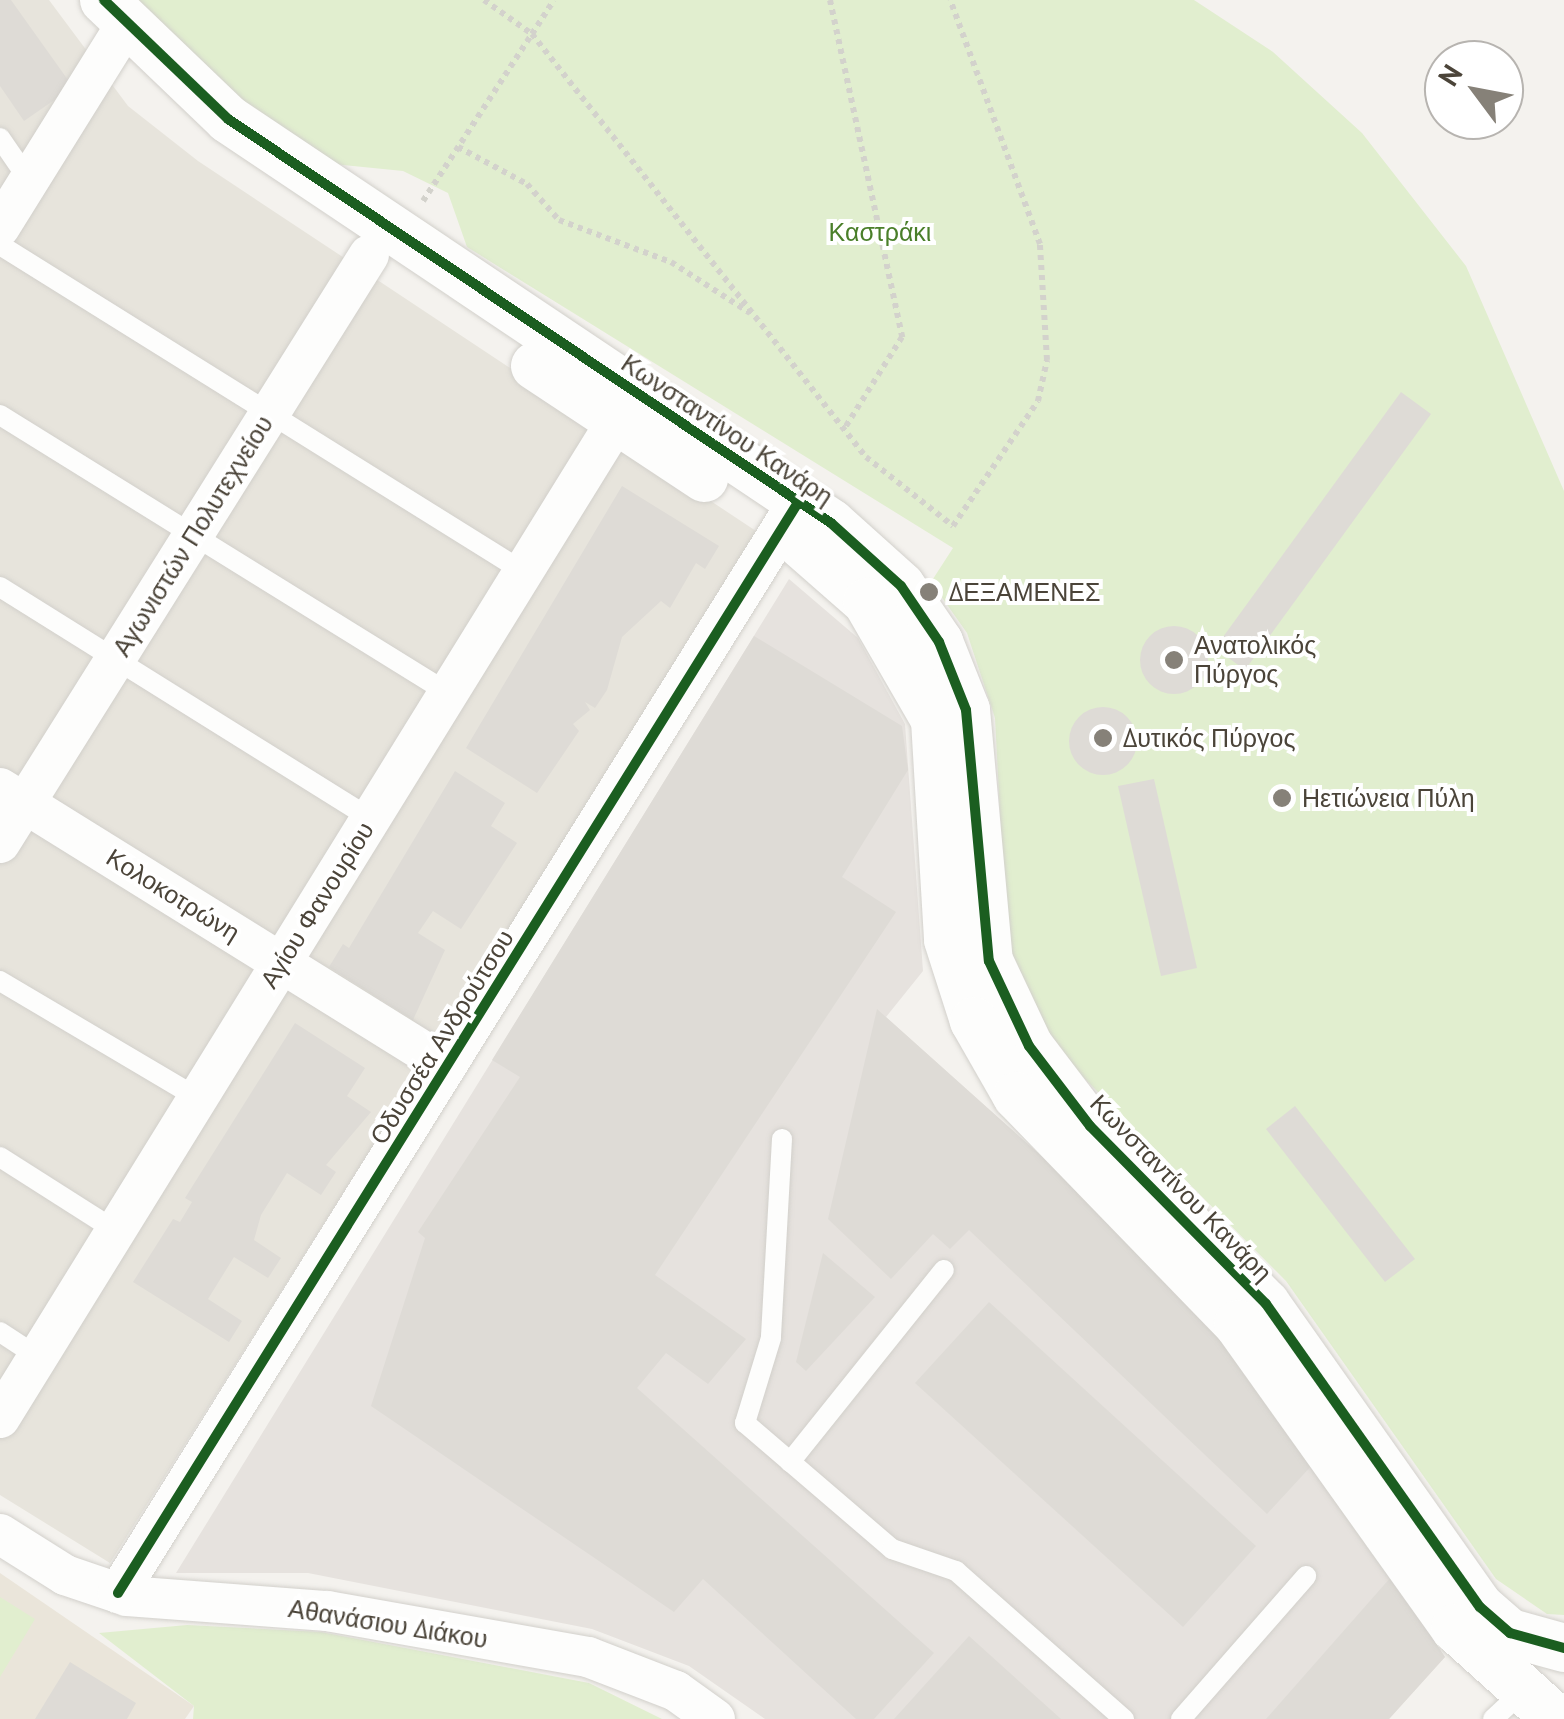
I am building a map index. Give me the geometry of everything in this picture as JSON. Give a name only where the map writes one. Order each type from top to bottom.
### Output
[{"type":"street","points":[[0,227],[113,26]]},
{"type":"street","name":"Κωνσταντίνου Κανάρη","points":[[113,26],[206,143],[384,240],[626,407],[901,586],[944,652],[977,764],[989,961],[1054,1083],[1266,1304],[1480,1607],[1510,1633],[1564,1648]]},
{"type":"street","name":"Αγωνιστών Πολυτεχνείου","points":[[0,843],[12,795],[116,658],[270,411],[384,240]]},
{"type":"street","name":"Αγίου Φανουρίου","points":[[0,1418],[626,407]]},
{"type":"street","name":"Κωνσταντίνου Κανάρη","points":[[790,514],[867,602],[936,720],[948,940],[989,1052],[1056,1143],[1238,1324],[1456,1628],[1523,1710]]},
{"type":"street","name":"Οδυσσέα Ανδρούτσου","points":[[118,1593],[790,514]]},
{"type":"street","name":"Κολοκοτρώνη","points":[[12,795],[447,1066]]},
{"type":"street","name":"Αθανάσιου Διάκου","points":[[0,1534],[65,1575],[118,1593],[326,1611],[588,1657],[676,1691],[714,1719]]},
{"type":"lane","points":[[0,138],[29,180]]},
{"type":"lane","points":[[0,245],[524,572]]},
{"type":"lane","points":[[0,415],[448,693]]},
{"type":"lane","points":[[0,586],[371,819]]},
{"type":"lane","points":[[0,981],[198,1098]]},
{"type":"lane","points":[[782,1138],[771,1338],[745,1423],[892,1549],[956,1571],[1124,1719]]},
{"type":"lane","points":[[0,1157],[116,1231]]},
{"type":"lane","points":[[790,1462],[944,1270]]},
{"type":"lane","points":[[0,1332],[38,1357]]},
{"type":"lane","points":[[1181,1719],[1306,1576]]},
{"type":"path","points":[[384,240],[458,147],[554,0]]},
{"type":"path","points":[[830,0],[902,337],[844,428]]},
{"type":"path","points":[[489,2],[532,34],[844,428],[953,526],[1038,400],[1047,360],[1040,244],[950,0]]},
{"type":"path","points":[[458,147],[528,184],[559,220],[672,262],[755,316]]},
{"type":"shaded area","points":[[0,0],[49,0],[128,106],[198,161],[759,533],[110,1563],[0,1495]]},
{"type":"shaded area","points":[[789,579],[858,638],[905,724],[923,971],[886,1017],[1050,1164],[1314,1463],[1445,1657],[1389,1719],[765,1719],[689,1666],[592,1629],[308,1573],[176,1573]]},
{"type":"shaded area","points":[[0,1573],[194,1706],[185,1719],[0,1719]]},
{"type":"green space","name":"Ηετιώνεια Πύλη","points":[[123,0],[1194,0],[1273,52],[1362,133],[1466,266],[1564,491],[1564,1615],[1547,1614],[1496,1579],[1286,1281],[1078,1072],[1036,1014],[1007,949],[995,718],[967,633],[931,582],[953,548],[467,247],[448,193],[403,171],[313,162]]},
{"type":"green space","points":[[0,1597],[35,1619],[0,1677]]},
{"type":"green space","points":[[187,1625],[321,1632],[589,1683],[662,1719],[193,1719],[194,1706],[99,1633]]},
{"type":"building","points":[[0,0],[11,0],[73,87],[24,121],[0,86]]},
{"type":"building","points":[[1401,392],[1431,414],[1245,670],[1215,648]]},
{"type":"building","points":[[622,486],[719,546],[705,569],[696,563],[670,608],[661,601],[622,637],[607,690],[595,708],[585,702],[590,710],[573,724],[579,731],[537,793],[466,748]]},
{"type":"building","name":"Ανατολικός Πύργος","points":[[1174,626],[1198,636],[1208,660],[1198,684],[1174,694],[1150,684],[1140,660],[1150,636]]},
{"type":"building","points":[[754,636],[902,726],[908,770],[842,877],[896,912],[655,1275],[746,1339],[708,1384],[666,1353],[637,1388],[934,1653],[874,1719],[856,1719],[703,1579],[674,1612],[371,1406],[425,1238],[418,1232],[520,1077],[492,1060]]},
{"type":"building","name":"Δυτικός Πύργος","points":[[1103,707],[1127,717],[1137,741],[1127,765],[1103,775],[1079,765],[1069,741],[1079,717]]},
{"type":"building","points":[[455,771],[505,803],[491,826],[517,843],[461,929],[433,911],[418,933],[445,950],[413,1020],[329,967],[343,944],[349,948]]},
{"type":"building","points":[[1154,779],[1197,968],[1161,976],[1118,786]]},
{"type":"building","points":[[877,1009],[1050,1164],[1231,1347],[1314,1463],[1267,1514],[969,1230],[950,1249],[933,1234],[891,1279],[828,1219]]},
{"type":"building","points":[[295,1023],[365,1068],[347,1096],[371,1112],[326,1165],[336,1172],[321,1195],[287,1173],[261,1215],[254,1240],[281,1258],[268,1278],[234,1257],[208,1299],[242,1321],[229,1342],[133,1282],[173,1219],[180,1222],[192,1202],[185,1198]]},
{"type":"building","points":[[1295,1106],[1415,1259],[1385,1282],[1266,1129]]},
{"type":"building","points":[[823,1253],[875,1297],[806,1371],[796,1362]]},
{"type":"building","points":[[989,1302],[1256,1546],[1183,1627],[915,1383]]},
{"type":"building","points":[[1391,1577],[1445,1657],[1389,1719],[1266,1719]]},
{"type":"building","points":[[969,1636],[1061,1719],[894,1719]]},
{"type":"building","points":[[70,1662],[136,1703],[127,1719],[35,1719]]},
{"type":"cycle path","points":[[104,0],[228,119],[831,523],[901,586],[939,642],[966,710],[989,961],[1029,1046],[1090,1126],[1266,1304],[1480,1607],[1510,1633],[1564,1648]]},
{"type":"cycle path","points":[[118,1593],[799,501]]},
{"type":"place","name":"ΔΕΞΑΜΕΝΕΣ","points":[[929,592]]},
{"type":"place","name":"Ανατολικός Πύργος","points":[[1174,660]]},
{"type":"place","name":"Δυτικός Πύργος","points":[[1103,738]]},
{"type":"place","name":"Ηετιώνεια Πύλη","points":[[1282,798]]},
{"type":"park label","name":"Καστράκι","points":[[880,232]]}]
